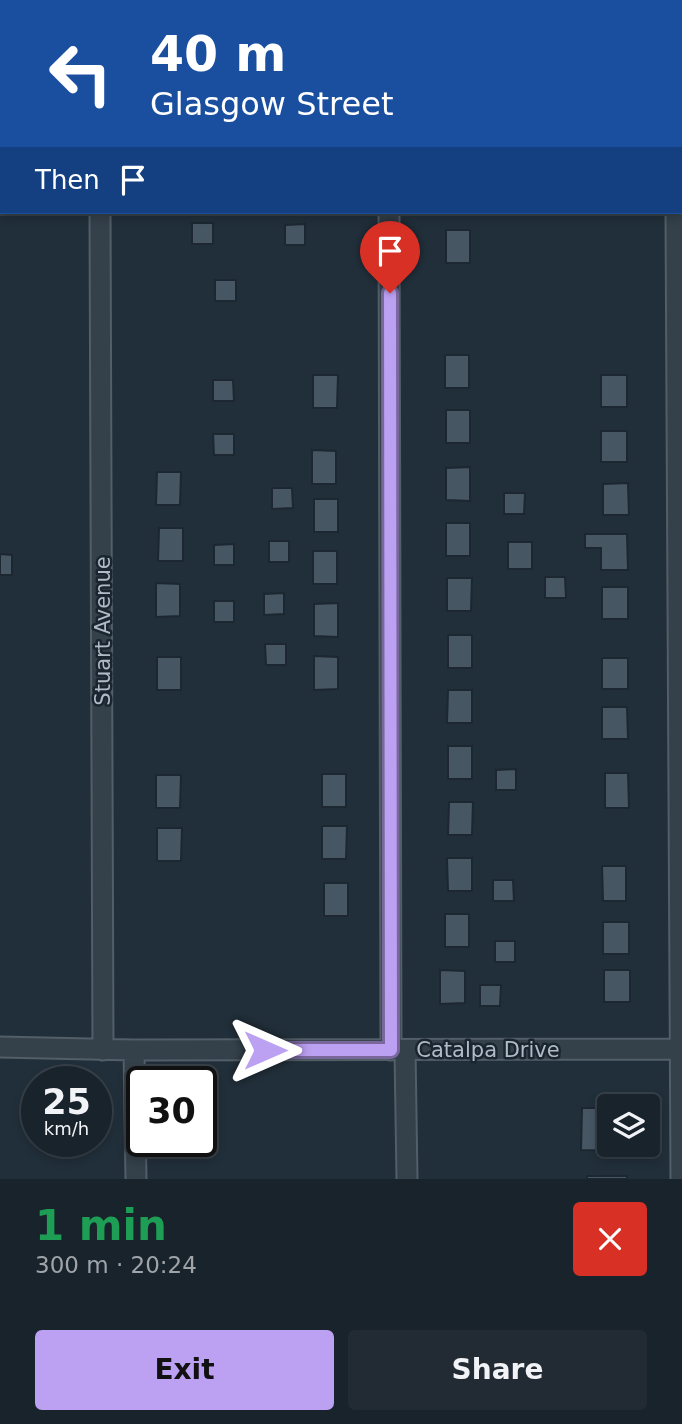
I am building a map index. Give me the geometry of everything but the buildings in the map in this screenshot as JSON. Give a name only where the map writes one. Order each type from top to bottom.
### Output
[{"type":"street","name":"Stuart Avenue","points":[[100,214],[103,1050]]},
{"type":"street","points":[[390,214],[398,1050],[407,1179]]},
{"type":"street","points":[[676,214],[681,1179]]},
{"type":"street","name":"Catalpa Drive","points":[[0,1047],[134,1051],[681,1049]]},
{"type":"street","points":[[134,1051],[136,1179]]},
{"type":"route","points":[[265,1050],[391,1050],[390,293]]}]
